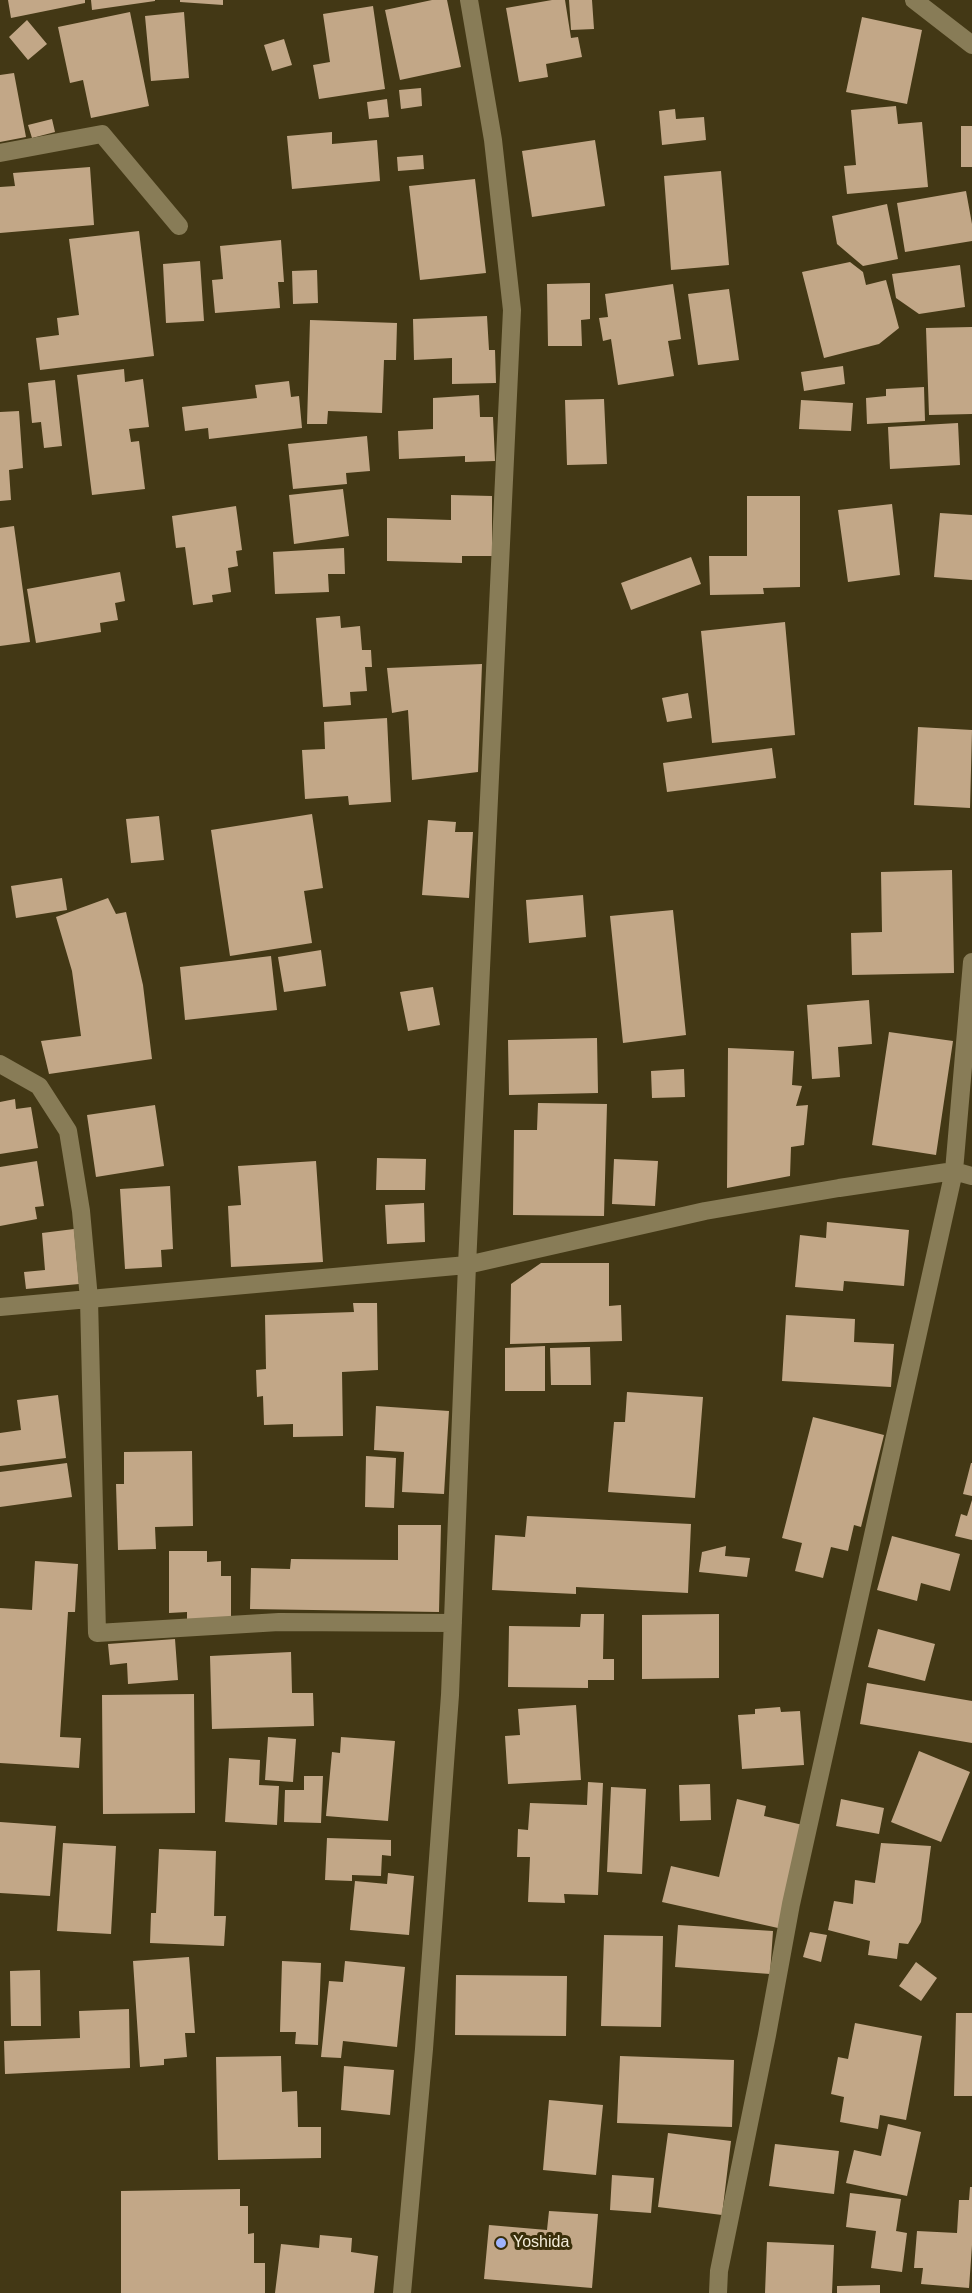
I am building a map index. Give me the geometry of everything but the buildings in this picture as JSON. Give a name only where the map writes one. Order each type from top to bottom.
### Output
[{"type":"street","points":[[402,2293],[450,1695],[467,1265],[512,310],[493,140],[469,0]]},
{"type":"street","points":[[914,0],[972,45]]},
{"type":"street","points":[[0,153],[102,134],[179,226]]},
{"type":"street","points":[[718,2293],[719,2271],[791,1904],[954,1171],[972,962]]},
{"type":"street","points":[[0,1064],[39,1086],[68,1131],[81,1211],[88,1299],[96,1633],[279,1622],[453,1623]]},
{"type":"street","points":[[0,1307],[467,1265],[705,1211],[954,1171],[972,1176]]},
{"type":"place","name":"Yoshida","points":[[501,2243]]}]
